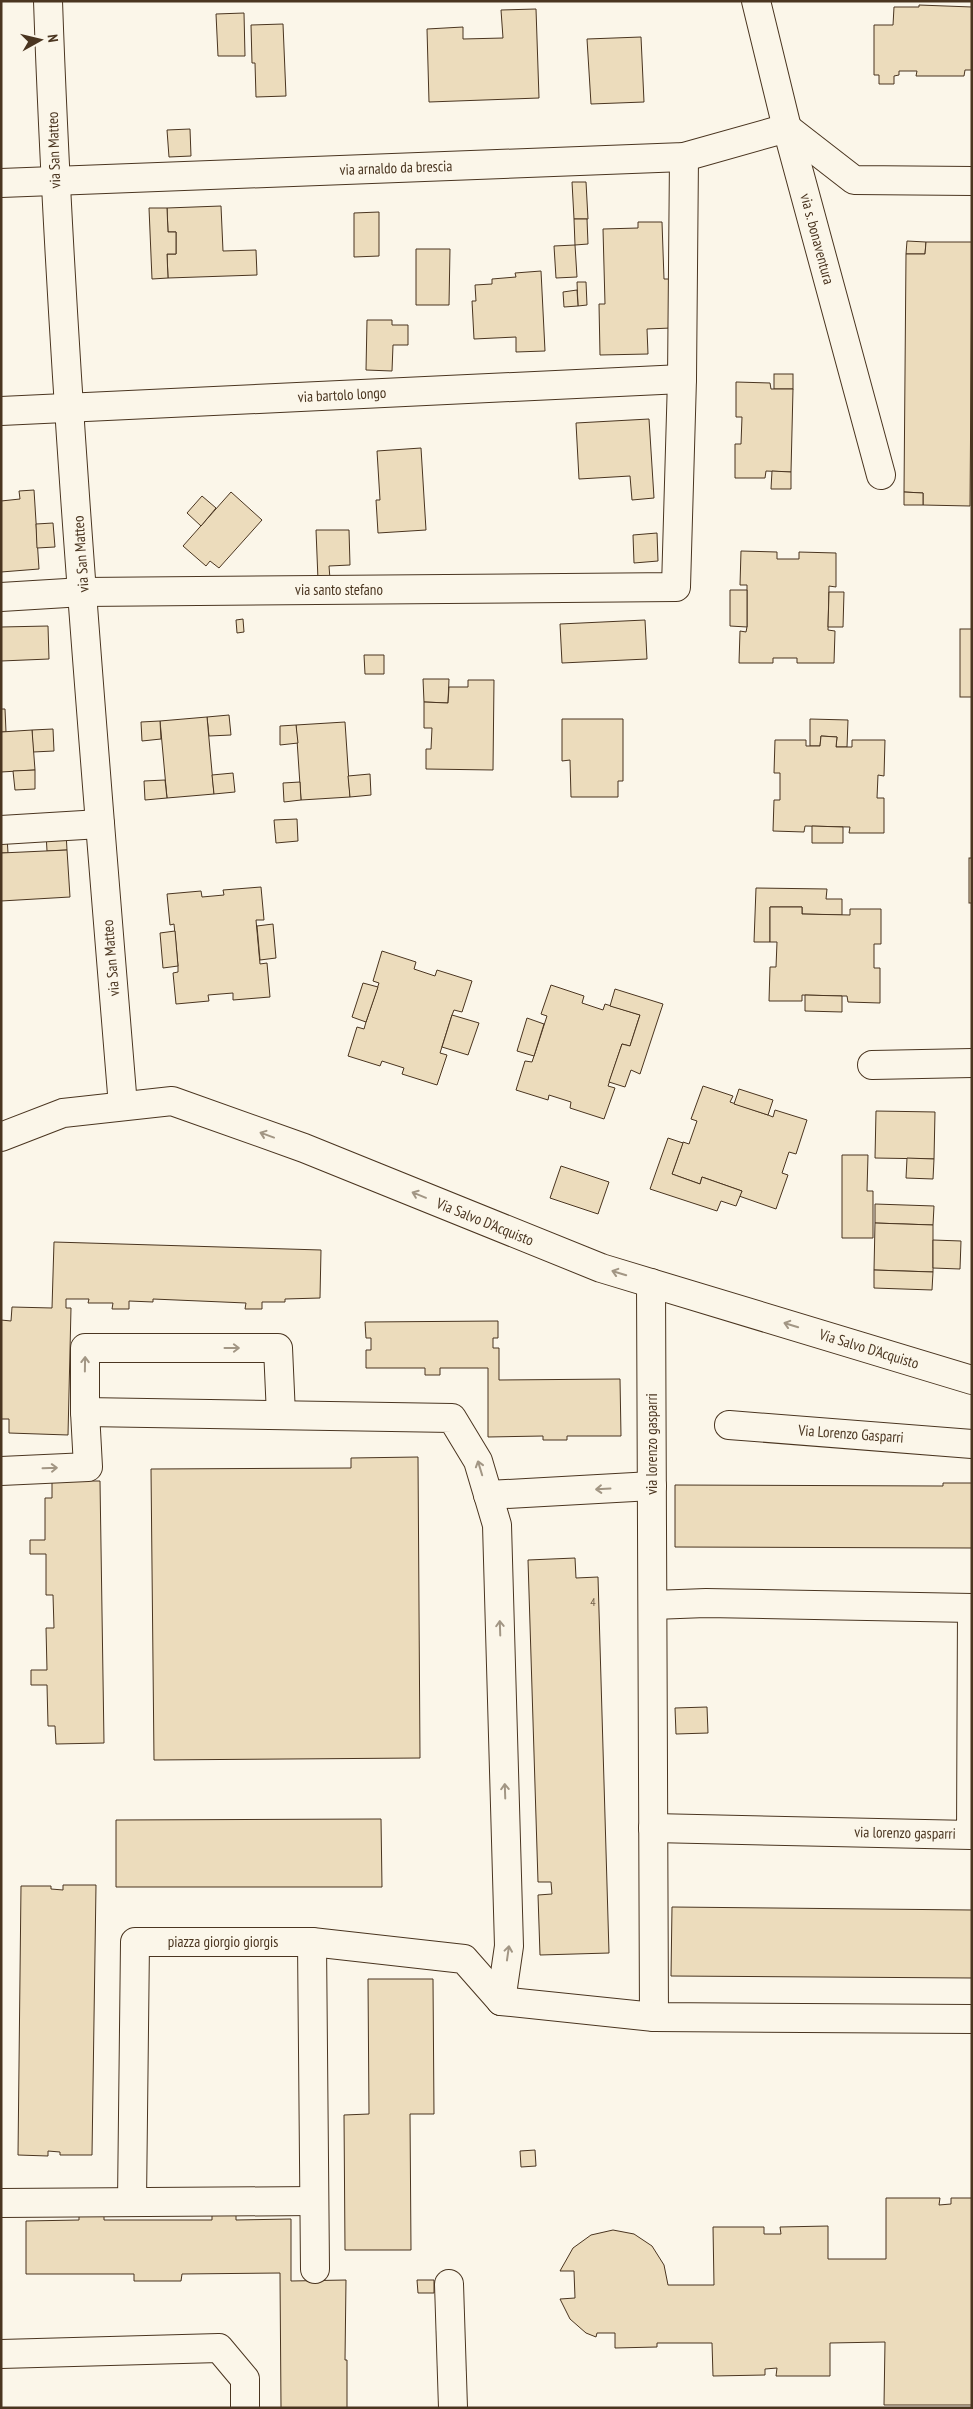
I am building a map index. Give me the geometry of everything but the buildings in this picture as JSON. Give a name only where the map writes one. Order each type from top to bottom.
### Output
[{"type":"street","name":"via San Matteo","points":[[48,1],[54,181],[100,824],[123,1106]]},
{"type":"street","name":"via s. bonaventura","points":[[756,1],[787,128],[881,475]]},
{"type":"street","name":"via arnaldo da brescia","points":[[1,183],[684,157],[787,128]]},
{"type":"street","points":[[787,128],[854,180],[972,181]]},
{"type":"street","points":[[682,379],[684,157]]},
{"type":"street","name":"via bartolo longo","points":[[1,411],[682,379]]},
{"type":"street","name":"via santo stefano","points":[[1,597],[83,592],[676,587],[682,379]]},
{"type":"street","points":[[1,830],[100,824]]},
{"type":"street","points":[[872,1065],[972,1063]]},
{"type":"street","name":"Via Salvo D'Acquisto","points":[[1,1137],[63,1113],[172,1101],[304,1148],[601,1268],[972,1380]]},
{"type":"street","name":"via lorenzo gasparri","points":[[651,1283],[654,2017]]},
{"type":"street","points":[[1,1471],[88,1467],[85,1412],[86,1348],[278,1348],[280,1415]]},
{"type":"street","points":[[85,1412],[452,1418],[478,1461],[497,1525],[509,1936],[501,2001]]},
{"type":"street","name":"Via Lorenzo Gasparri","points":[[729,1425],[972,1444]]},
{"type":"street","name":"Via Lorenzo Gasparri","points":[[488,1495],[652,1486]]},
{"type":"street","name":"via lorenzo gasparri","points":[[652,1605],[706,1603],[972,1608],[971,1835],[653,1828]]},
{"type":"street","name":"piazza giorgio giorgis","points":[[132,2202],[135,1942],[312,1942]]},
{"type":"street","points":[[314,2269],[312,1942],[464,1959],[501,2001],[654,2017],[972,2020]]},
{"type":"street","points":[[1,2203],[314,2201]]},
{"type":"street","points":[[449,2284],[453,2408]]},
{"type":"street","points":[[1,2354],[219,2348],[245,2379],[245,2408]]}]
